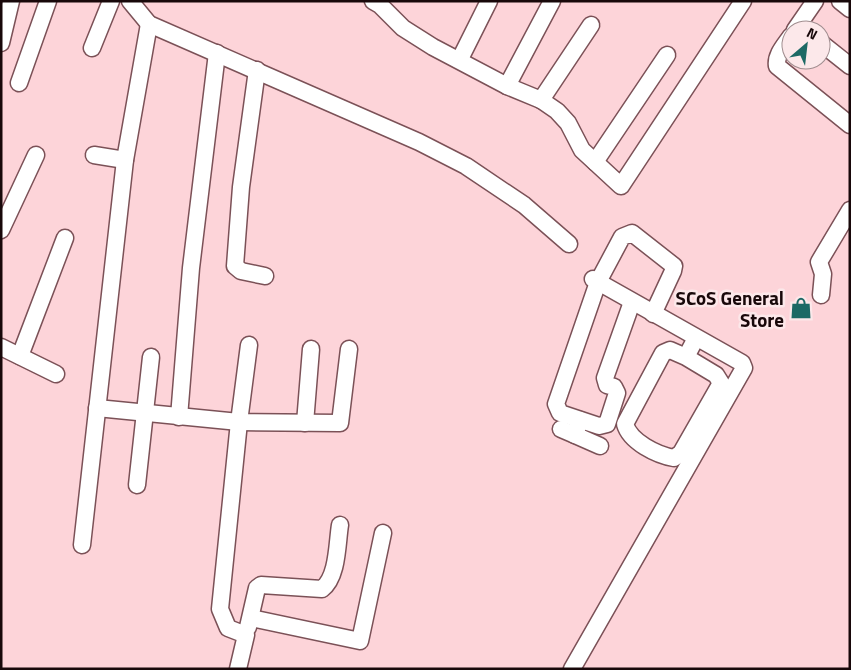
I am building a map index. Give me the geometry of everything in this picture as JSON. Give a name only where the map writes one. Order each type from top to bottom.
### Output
[{"type":"street","points":[[1,43],[11,1]]},
{"type":"street","points":[[18,83],[48,1]]},
{"type":"street","points":[[92,48],[111,1]]},
{"type":"street","points":[[130,1],[149,24],[420,142],[466,166],[524,205],[569,244]]},
{"type":"street","points":[[373,1],[380,5],[403,28],[433,47],[460,59],[507,86],[541,100],[557,111],[568,123],[582,150],[621,186],[743,1]]},
{"type":"street","points":[[460,59],[489,1]]},
{"type":"street","points":[[507,86],[552,1]]},
{"type":"street","points":[[804,20],[815,1]]},
{"type":"street","points":[[840,1],[850,9]]},
{"type":"street","points":[[82,545],[125,160],[149,24]]},
{"type":"street","points":[[541,100],[592,25]]},
{"type":"street","points":[[781,51],[776,60],[777,66],[781,69]]},
{"type":"street","points":[[831,52],[850,66]]},
{"type":"street","points":[[179,417],[191,268],[217,53]]},
{"type":"street","points":[[595,162],[667,55]]},
{"type":"street","points":[[256,70],[241,187],[235,266],[241,271],[265,276]]},
{"type":"street","points":[[782,70],[850,125]]},
{"type":"street","points":[[1,230],[36,154]]},
{"type":"street","points":[[94,155],[125,160]]},
{"type":"street","points":[[821,296],[823,274],[819,262],[850,210]]},
{"type":"street","points":[[600,446],[572,428],[560,413],[556,404],[596,281],[622,238],[632,233],[674,266],[674,271],[653,314]]},
{"type":"street","points":[[20,356],[65,238]]},
{"type":"street","points":[[572,669],[743,370],[742,364],[596,281]]},
{"type":"street","points":[[572,428],[607,424],[617,393],[614,387],[607,385],[605,378],[632,302]]},
{"type":"street","points":[[686,357],[696,338]]},
{"type":"street","points":[[246,635],[228,628],[220,608],[239,422],[249,345]]},
{"type":"street","points":[[1,347],[56,374]]},
{"type":"street","points":[[305,423],[311,349]]},
{"type":"street","points":[[97,408],[239,422],[340,423],[349,350]]},
{"type":"street","points":[[670,350],[686,357],[716,375],[721,383],[681,453],[674,458],[637,441],[627,430],[626,424],[663,353],[670,350]]},
{"type":"street","points":[[138,485],[151,357]]},
{"type":"street","points":[[238,669],[257,588],[261,585],[322,589],[328,585],[332,573],[340,524]]},
{"type":"street","points":[[251,618],[360,641],[383,533]]},
{"type":"place","name":"SCoS General Store","points":[[801,308]]}]
